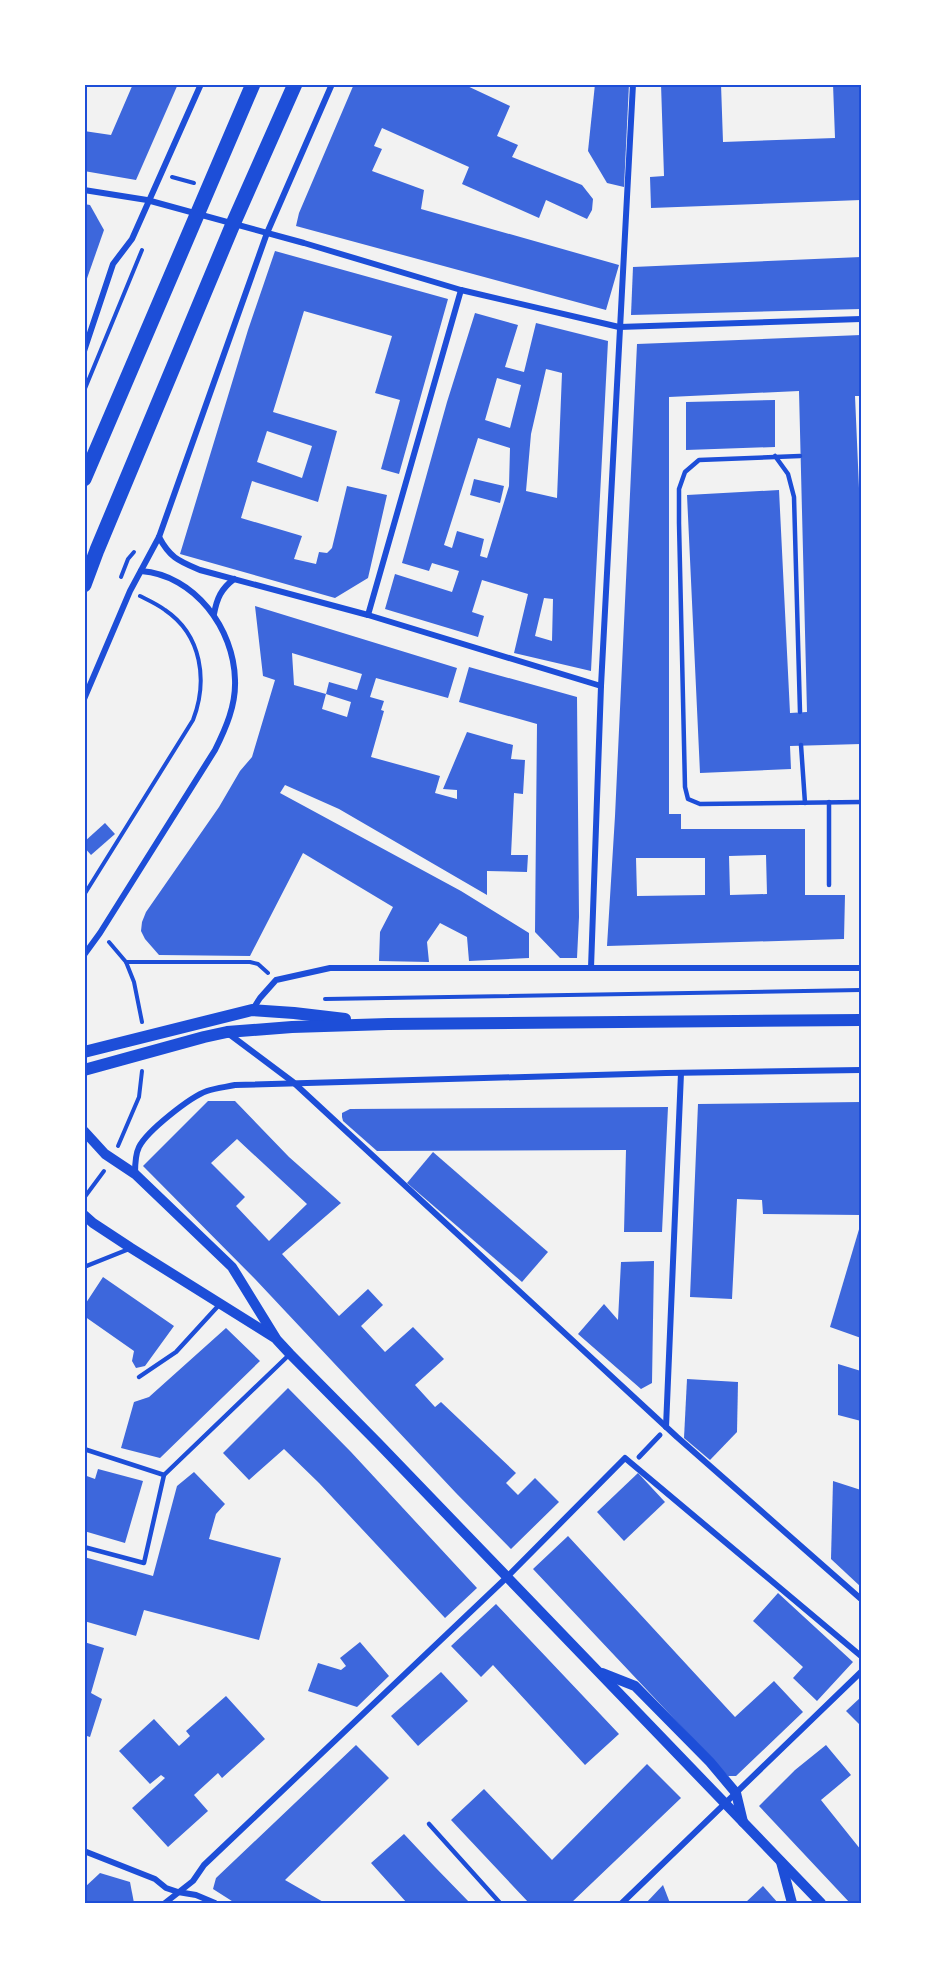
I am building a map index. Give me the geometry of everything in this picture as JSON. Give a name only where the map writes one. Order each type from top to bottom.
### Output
[{"type":"main road","points":[[84,478],[253,84]]},
{"type":"main road","points":[[84,585],[101,539],[295,84]]},
{"type":"main road","points":[[84,1052],[252,1010],[294,1012],[382,1024]]},
{"type":"main road","points":[[84,1070],[174,1044],[227,1032],[292,1027],[382,1024],[861,1020]]},
{"type":"street","points":[[84,351],[114,264],[132,239],[201,84]]},
{"type":"street","points":[[84,699],[114,627],[159,537],[267,233],[332,84]]},
{"type":"street","points":[[591,968],[601,686],[633,84]]},
{"type":"street","points":[[84,190],[148,200],[462,290],[619,327],[861,319]]},
{"type":"street","points":[[368,615],[462,290]]},
{"type":"street","points":[[159,537],[167,552],[174,558],[200,570],[368,615],[601,686]]},
{"type":"street","points":[[84,955],[215,750],[229,722],[236,682],[234,663],[214,614],[200,599],[173,579],[157,573],[141,571]]},
{"type":"street","points":[[214,614],[222,590],[234,579]]},
{"type":"street","points":[[252,1010],[276,980],[330,968],[861,968]]},
{"type":"street","points":[[227,1032],[293,1082],[666,1428],[861,1599]]},
{"type":"street","points":[[135,1174],[138,1148],[146,1136],[192,1098],[208,1090],[235,1085],[861,1070]]},
{"type":"street","points":[[666,1428],[681,1073]]},
{"type":"street","points":[[84,1131],[105,1154],[135,1174],[232,1267],[278,1340],[290,1354],[821,1903]]},
{"type":"street","points":[[84,1215],[219,1305],[278,1340]]},
{"type":"street","points":[[639,1457],[660,1435]]},
{"type":"street","points":[[165,1903],[193,1881],[204,1865],[508,1577],[625,1458],[861,1656]]},
{"type":"street","points":[[598,1671],[635,1686],[710,1762],[736,1793],[743,1822]]},
{"type":"street","points":[[622,1903],[861,1671]]},
{"type":"street","points":[[84,1851],[155,1879],[166,1888],[196,1895],[215,1903]]},
{"type":"street","points":[[781,1862],[792,1903]]},
{"type":"lane","points":[[775,456],[788,474],[794,497],[800,712]]},
{"type":"lane","points":[[800,456],[699,460],[685,472],[680,489],[685,787],[688,799],[700,804],[861,802]]},
{"type":"lane","points":[[801,745],[805,803]]},
{"type":"lane","points":[[829,802],[830,885]]},
{"type":"lane","points":[[84,1267],[131,1248]]},
{"type":"lane","points":[[139,1377],[176,1352],[219,1305]]},
{"type":"lane","points":[[84,1547],[144,1563],[164,1475],[290,1354]]},
{"type":"lane","points":[[84,1449],[164,1475]]},
{"type":"lane","points":[[429,1824],[500,1903]]},
{"type":"path","points":[[84,391],[145,242]]},
{"type":"path","points":[[126,962],[250,962],[258,964],[276,980]]},
{"type":"path","points":[[321,999],[861,990]]},
{"type":"building","points":[[133,84],[178,84],[136,180],[84,171],[84,131],[111,135]]},
{"type":"building","points":[[354,84],[463,84],[510,106],[497,136],[518,145],[512,157],[582,185],[593,199],[592,210],[587,219],[546,200],[539,218],[462,184],[469,167],[382,128],[374,146],[382,149],[372,171],[424,190],[421,209],[619,265],[606,310],[296,226],[299,213]]},
{"type":"building","points":[[595,84],[629,84],[624,187],[607,183],[588,151]]},
{"type":"building","points":[[661,84],[721,84],[723,142],[835,138],[833,84],[861,84],[861,200],[651,208],[650,177],[664,176]]},
{"type":"building","points":[[84,204],[90,205],[104,230],[84,287]]},
{"type":"building","points":[[275,251],[448,299],[399,474],[381,469],[400,400],[375,393],[392,336],[304,311],[273,412],[337,431],[318,502],[252,481],[241,518],[302,536],[294,559],[316,564],[319,552],[327,553],[332,548],[347,486],[387,495],[368,578],[335,598],[180,554],[248,330]],"holes":[[[267,431],[312,446],[302,478],[257,462]]]},
{"type":"building","points":[[861,257],[861,309],[631,315],[633,267]]},
{"type":"building","points":[[475,313],[518,325],[505,367],[524,372],[536,323],[608,341],[591,671],[514,653],[528,594],[482,580],[472,612],[484,616],[478,637],[385,609],[395,574],[452,592],[459,571],[432,563],[429,571],[402,563],[447,402]],"holes":[[[546,369],[562,373],[557,498],[526,491],[531,434]],[[497,378],[521,385],[510,428],[485,420]],[[478,438],[510,448],[509,486],[487,558],[480,556],[484,539],[457,531],[452,548],[444,545]],[[544,598],[553,599],[552,641],[535,636]]]},
{"type":"building","points":[[861,335],[861,396],[855,396],[861,534],[861,744],[790,746],[791,769],[700,773],[687,495],[779,490],[790,713],[807,712],[799,391],[669,397],[669,814],[681,814],[681,829],[805,829],[805,895],[845,895],[844,939],[607,946],[637,344]],"holes":[[[766,855],[767,894],[730,895],[729,856]],[[636,858],[705,858],[705,895],[637,896]]]},
{"type":"building","points":[[775,400],[775,447],[686,450],[686,402]]},
{"type":"building","points":[[474,479],[504,486],[500,503],[470,495]]},
{"type":"building","points":[[255,606],[457,668],[448,698],[376,678],[370,697],[384,701],[381,710],[384,711],[371,757],[440,776],[435,793],[457,799],[457,790],[443,789],[467,732],[513,745],[511,759],[525,760],[523,794],[514,793],[511,855],[528,855],[527,872],[487,871],[487,895],[339,809],[285,785],[280,793],[461,891],[529,933],[529,958],[469,961],[467,937],[440,923],[427,942],[429,962],[379,961],[380,932],[393,907],[303,853],[250,956],[159,955],[145,939],[141,931],[142,922],[146,912],[219,807],[240,771],[252,757],[275,680],[263,676]],"holes":[[[292,653],[362,674],[357,690],[329,682],[326,694],[294,685]],[[326,694],[351,702],[347,717],[322,709]]]},
{"type":"building","points":[[469,667],[577,697],[579,917],[577,958],[560,958],[535,932],[537,724],[459,702]]},
{"type":"building","points":[[105,823],[115,834],[91,855],[84,847],[84,842]]},
{"type":"building","points":[[208,1101],[235,1101],[289,1157],[341,1203],[282,1254],[339,1316],[368,1289],[383,1305],[361,1326],[385,1352],[413,1327],[444,1359],[415,1385],[435,1407],[441,1402],[516,1473],[506,1483],[518,1495],[535,1478],[559,1502],[511,1549],[255,1279],[143,1166]],"holes":[[[237,1139],[307,1204],[269,1241],[236,1206],[245,1197],[211,1163]]]},
{"type":"building","points":[[861,1102],[861,1215],[763,1214],[762,1200],[737,1199],[732,1299],[690,1297],[698,1104]]},
{"type":"building","points":[[668,1107],[662,1232],[624,1232],[626,1150],[377,1151],[343,1121],[342,1117],[342,1113],[350,1109]]},
{"type":"building","points":[[433,1152],[548,1252],[522,1282],[407,1183]]},
{"type":"building","points":[[861,1227],[861,1338],[830,1327]]},
{"type":"building","points":[[654,1261],[652,1383],[641,1389],[578,1334],[604,1304],[618,1320],[621,1262]]},
{"type":"building","points":[[103,1277],[174,1326],[145,1366],[136,1368],[132,1361],[134,1351],[84,1316],[84,1306]]},
{"type":"building","points":[[226,1328],[260,1361],[160,1458],[121,1448],[134,1402],[149,1397]]},
{"type":"building","points":[[838,1364],[861,1371],[861,1421],[838,1415]]},
{"type":"building","points":[[687,1379],[738,1382],[737,1432],[710,1460],[684,1438]]},
{"type":"building","points":[[288,1388],[351,1452],[477,1588],[445,1618],[319,1483],[284,1449],[249,1480],[223,1453]]},
{"type":"building","points":[[98,1469],[143,1481],[125,1543],[84,1531],[84,1475],[95,1479]]},
{"type":"building","points":[[194,1472],[225,1504],[216,1514],[209,1539],[281,1558],[259,1640],[144,1610],[136,1636],[84,1621],[84,1557],[153,1576],[177,1486]]},
{"type":"building","points":[[638,1473],[665,1502],[624,1541],[597,1512]]},
{"type":"building","points":[[833,1481],[861,1490],[861,1587],[831,1559]]},
{"type":"building","points":[[568,1536],[735,1717],[774,1681],[803,1712],[736,1776],[728,1776],[533,1569]]},
{"type":"building","points":[[778,1593],[853,1662],[817,1701],[793,1678],[803,1667],[753,1621]]},
{"type":"building","points":[[496,1604],[619,1734],[585,1765],[493,1665],[481,1677],[451,1646]]},
{"type":"building","points":[[84,1642],[104,1648],[91,1693],[102,1699],[90,1737],[84,1735]]},
{"type":"building","points":[[360,1642],[389,1676],[357,1707],[308,1691],[318,1663],[341,1670],[346,1666],[340,1658]]},
{"type":"building","points":[[441,1672],[468,1701],[418,1746],[391,1716]]},
{"type":"building","points":[[226,1696],[265,1739],[222,1778],[218,1773],[194,1795],[208,1811],[168,1847],[132,1808],[165,1778],[161,1775],[150,1784],[119,1751],[154,1719],[179,1746],[190,1736],[186,1731]]},
{"type":"building","points":[[861,1697],[861,1726],[846,1711]]},
{"type":"building","points":[[356,1745],[389,1778],[285,1880],[325,1903],[235,1903],[213,1889],[216,1878]]},
{"type":"building","points":[[826,1745],[851,1775],[821,1800],[861,1850],[861,1903],[850,1903],[759,1806],[795,1770]]},
{"type":"building","points":[[647,1764],[681,1798],[571,1903],[529,1903],[451,1820],[484,1789],[552,1860]]},
{"type":"building","points":[[404,1834],[470,1903],[407,1903],[371,1863]]},
{"type":"building","points":[[100,1873],[130,1882],[134,1903],[84,1903],[84,1888]]},
{"type":"building","points":[[663,1885],[670,1903],[646,1903]]},
{"type":"building","points":[[763,1886],[778,1903],[745,1903]]}]
